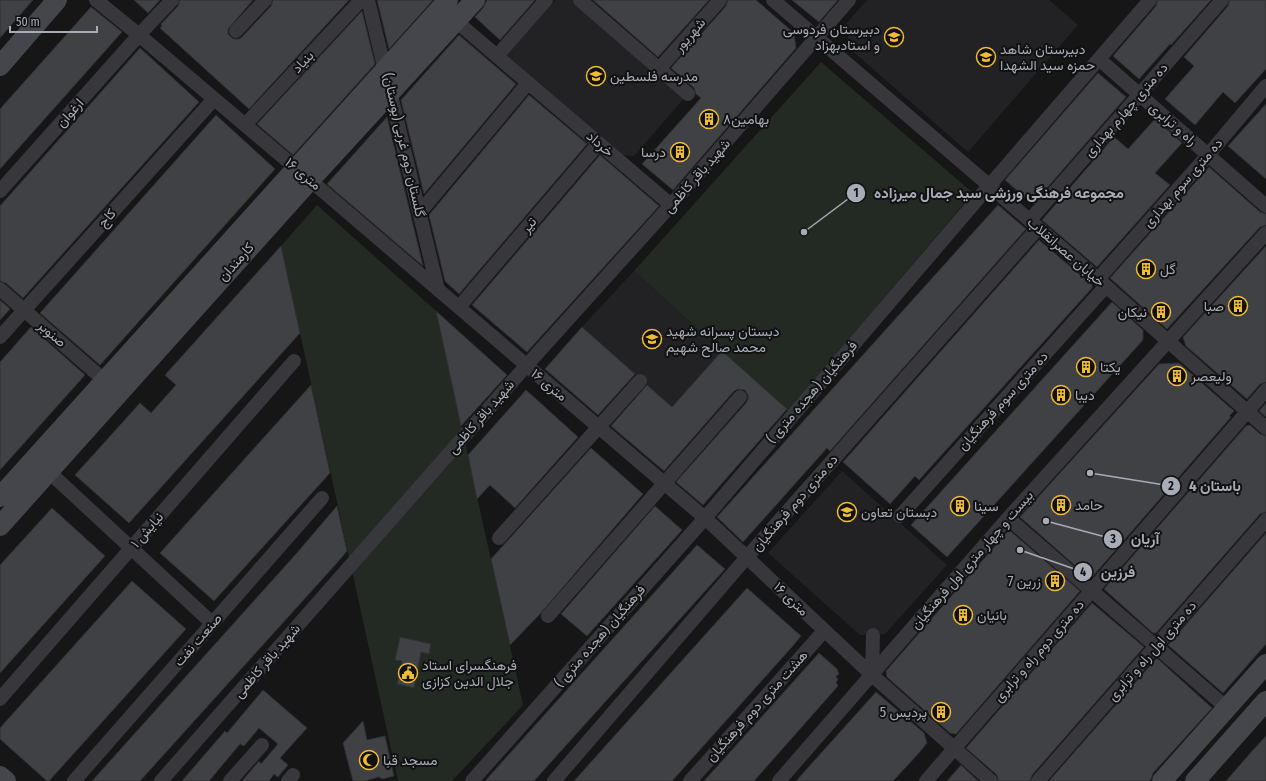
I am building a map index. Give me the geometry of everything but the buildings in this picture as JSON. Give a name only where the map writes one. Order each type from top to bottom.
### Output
[{"type":"main road","points":[[0,66],[57,0]]},
{"type":"main road","name":"کارمندان","points":[[0,497],[41,464],[303,174],[386,69],[448,0]]},
{"type":"main road","name":"کارمندان","points":[[0,526],[41,464],[104,380],[303,174],[391,92],[475,0]]},
{"type":"main road","points":[[1162,781],[1266,664]]},
{"type":"main road","points":[[1195,781],[1266,700]]},
{"type":"main road","points":[[0,776],[6,781]]},
{"type":"street","name":"۱۶ متری","points":[[96,0],[139,34],[663,482],[748,557],[824,631],[991,781]]},
{"type":"street","name":"ارغوان","points":[[0,192],[139,34],[172,0]]},
{"type":"street","points":[[236,31],[265,0]]},
{"type":"street","name":"بنیاد","points":[[245,125],[360,0]]},
{"type":"street","name":"گلستان دوم غربی (بوستان)","points":[[368,0],[386,69],[438,290]]},
{"type":"street","points":[[497,56],[546,0]]},
{"type":"street","points":[[580,0],[595,5],[659,69],[688,94]]},
{"type":"street","name":"شهریور","points":[[659,69],[720,0]]},
{"type":"street","name":"خیابان عصرانقلاب","points":[[773,0],[1102,282],[1266,428]]},
{"type":"street","name":"شهید باقر کاظمی","points":[[161,781],[526,366],[671,205],[849,0]]},
{"type":"street","name":"فرهنگیان (هجده متری )","points":[[472,781],[704,518],[1150,0]]},
{"type":"street","name":"ده متری چهارم بهداری","points":[[1034,224],[1140,95],[1222,0]]},
{"type":"street","name":"خرداد","points":[[456,21],[671,205]]},
{"type":"street","name":"راه و ترابری","points":[[1099,59],[1266,206]]},
{"type":"street","points":[[420,212],[528,83]]},
{"type":"street","name":"ده متری سوم بهداری","points":[[1102,282],[1266,86]]},
{"type":"street","name":"کاج","points":[[0,337],[214,99]]},
{"type":"street","name":"تیر","points":[[459,307],[599,143]]},
{"type":"street","name":"ده متری دوم فرهنگیان","points":[[554,781],[1034,224]]},
{"type":"street","name":"بیست و چهار متری اول فرهنگیان","points":[[779,781],[1008,518],[1266,233]]},
{"type":"street","name":"ده متری سوم فرهنگیان","points":[[900,516],[1102,282]]},
{"type":"street","name":"صنوبر","points":[[0,288],[104,380]]},
{"type":"street","name":"نیایش ۱","points":[[0,700],[294,361]]},
{"type":"street","points":[[499,538],[640,381]]},
{"type":"street","name":"ده متری دوم راه و ترابری","points":[[926,781],[1266,390]]},
{"type":"street","points":[[548,616],[663,482],[740,397]]},
{"type":"street","points":[[41,464],[212,624]]},
{"type":"street","name":"صنعت نفت","points":[[74,781],[322,498]]},
{"type":"street","points":[[1008,518],[1227,708]]},
{"type":"street","name":"ده متری اول راه و ترابری","points":[[1038,781],[1266,520]]},
{"type":"street","name":"هشت متری دوم فرهنگیان","points":[[690,781],[824,631]]},
{"type":"street","points":[[872,675],[873,635]]},
{"type":"street","points":[[230,781],[262,745]]},
{"type":"shaded area","name":"مدرسه فلسطین","points":[[555,0],[572,0],[685,97],[634,156],[622,155],[507,55]]},
{"type":"shaded area","name":"دبیرستان شاهد حمزه سید الشهدا","points":[[867,0],[1049,0],[1078,25],[968,152],[850,49],[846,24]]},
{"type":"shaded area","points":[[821,62],[973,193],[788,411],[634,271]]},
{"type":"shaded area","points":[[317,205],[436,311],[523,705],[452,781],[398,781],[281,246]]},
{"type":"shaded area","name":"دبستان پسرانه شهید محمد صالح شهیم","points":[[634,271],[722,351],[672,407],[582,327]]},
{"type":"shaded area","name":"دبستان تعاون","points":[[842,471],[947,565],[885,634],[860,635],[768,553]]},
{"type":"place","name":"دبیرستان فردوسی و استادبهزاد","points":[[894,37]]},
{"type":"place","name":"دبیرستان شاهد حمزه سید الشهدا","points":[[986,57]]},
{"type":"place","name":"مدرسه فلسطین","points":[[596,76]]},
{"type":"place","name":"بهامین۸","points":[[709,119]]},
{"type":"place","name":"درسا","points":[[680,152]]},
{"type":"place","name":"مجموعه فرهنگی ورزشی سید جمال میرزاده","points":[[804,232]]},
{"type":"place","name":"گل","points":[[1146,269]]},
{"type":"place","name":"صبا","points":[[1238,306]]},
{"type":"place","name":"نیکان","points":[[1161,312]]},
{"type":"place","name":"دبستان پسرانه شهید محمد صالح شهیم","points":[[652,339]]},
{"type":"place","name":"یکتا","points":[[1086,367]]},
{"type":"place","name":"ولیعصر","points":[[1177,376]]},
{"type":"place","name":"دیبا","points":[[1061,395]]},
{"type":"place","name":"باستان 4","points":[[1090,473]]},
{"type":"place","name":"حامد","points":[[1061,505]]},
{"type":"place","name":"سینا","points":[[960,506]]},
{"type":"place","name":"دبستان تعاون","points":[[847,512]]},
{"type":"place","name":"آریان","points":[[1046,521]]},
{"type":"place","name":"فرزین","points":[[1020,550]]},
{"type":"place","name":"زرین 7","points":[[1055,581]]},
{"type":"place","name":"بانیان","points":[[963,615]]},
{"type":"place","name":"فرهنگسرای استاد جلال الدین کزازی","points":[[408,673]]},
{"type":"place","name":"پردیس 5","points":[[941,712]]},
{"type":"place","name":"مسجد قبا","points":[[369,760]]}]
